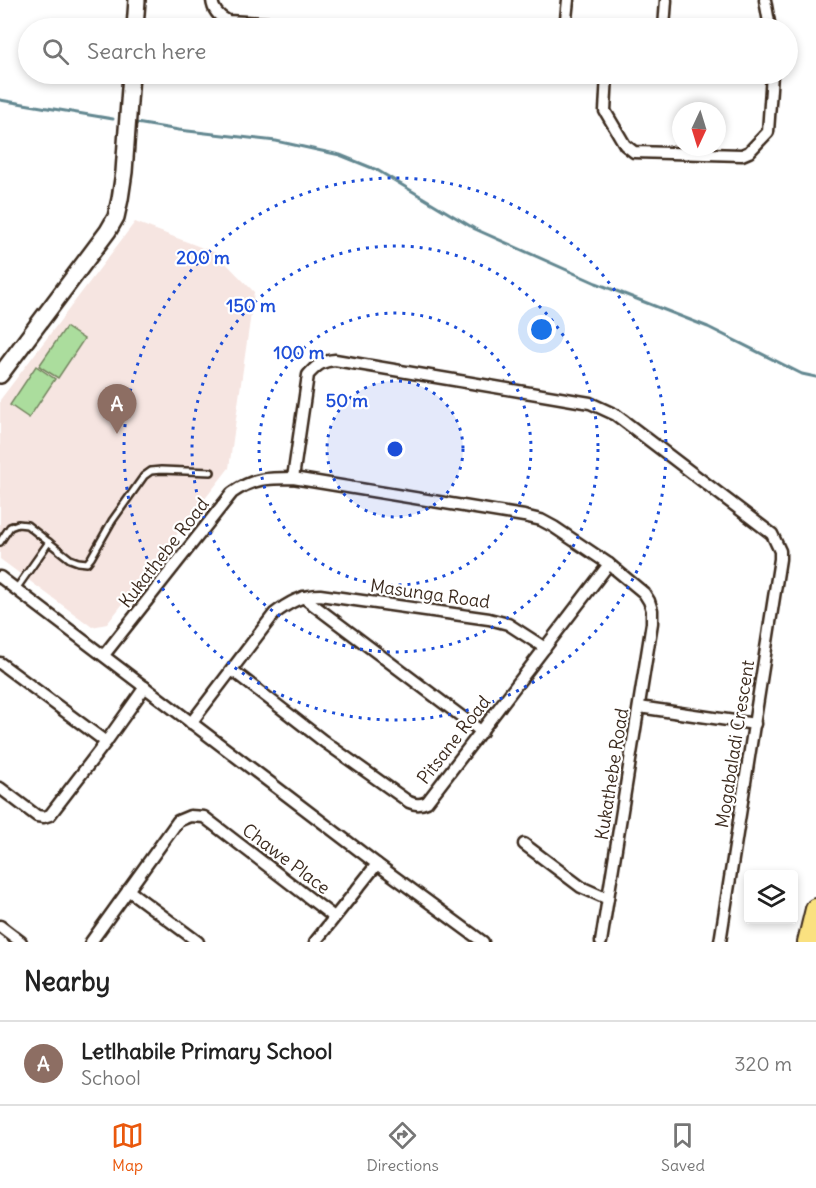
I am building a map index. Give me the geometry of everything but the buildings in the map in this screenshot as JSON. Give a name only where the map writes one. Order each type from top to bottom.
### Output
[{"type":"highway","points":[[808,942],[816,909]]},
{"type":"street","points":[[136,18],[137,0]]},
{"type":"street","points":[[212,0],[215,12],[222,18]]},
{"type":"street","points":[[566,18],[568,0]]},
{"type":"street","points":[[665,18],[666,0]]},
{"type":"street","points":[[765,0],[768,18]]},
{"type":"street","points":[[0,375],[108,231],[116,217],[124,172],[130,84]]},
{"type":"street","points":[[606,84],[604,111],[625,145],[634,152],[742,155],[749,152],[768,132],[771,84]]},
{"type":"street","name":"Mogabaladi Crescent","points":[[293,478],[308,375],[316,365],[335,360],[590,403],[603,408],[616,415],[772,534],[780,551],[780,559],[720,942]]},
{"type":"street","name":"Kukathebe Road","points":[[104,655],[232,493],[241,486],[267,478],[293,478]]},
{"type":"street","points":[[293,478],[541,520],[609,564]]},
{"type":"street","name":"Kukathebe Road","points":[[601,942],[652,623],[652,610],[644,593],[609,564]]},
{"type":"street","name":"Pitsane Road","points":[[232,670],[326,743],[409,802],[421,805],[427,802],[482,732],[609,564]]},
{"type":"street","points":[[0,577],[483,942]]},
{"type":"street","name":"Masunga Road","points":[[303,597],[320,595],[489,619],[508,624],[545,648]]},
{"type":"street","points":[[191,723],[274,614],[303,597],[482,732]]},
{"type":"street","points":[[0,663],[106,742]]},
{"type":"street","points":[[0,788],[37,816],[44,817],[50,814],[146,687]]},
{"type":"street","points":[[639,707],[755,724]]},
{"type":"street","name":"Chawe Place","points":[[128,890],[178,821],[190,816],[204,817],[334,917],[315,942]]},
{"type":"street","points":[[524,844],[581,887],[608,899]]},
{"type":"street","points":[[334,917],[377,864]]},
{"type":"street","points":[[91,942],[128,890],[198,942]]},
{"type":"street","points":[[0,926],[21,942]]},
{"type":"lane","points":[[0,542],[10,527],[18,524],[27,525],[70,559],[87,563],[118,512],[144,476],[151,471],[161,470],[211,472]]},
{"type":"lane","points":[[16,588],[49,542]]},
{"type":"shaded area","points":[[135,222],[216,253],[254,292],[229,468],[107,624],[92,627],[0,559],[0,400]]},
{"type":"green space","points":[[66,327],[84,339],[58,378],[39,366]]},
{"type":"green space","points":[[36,366],[55,379],[29,418],[10,405]]},
{"type":"waterway","points":[[0,100],[113,119]]},
{"type":"waterway","points":[[136,123],[276,141],[340,155],[377,170],[475,229],[596,283],[708,327],[802,374],[816,377]]},
{"type":"place","name":"Letlhabile Primary School","points":[[117,434]]}]
